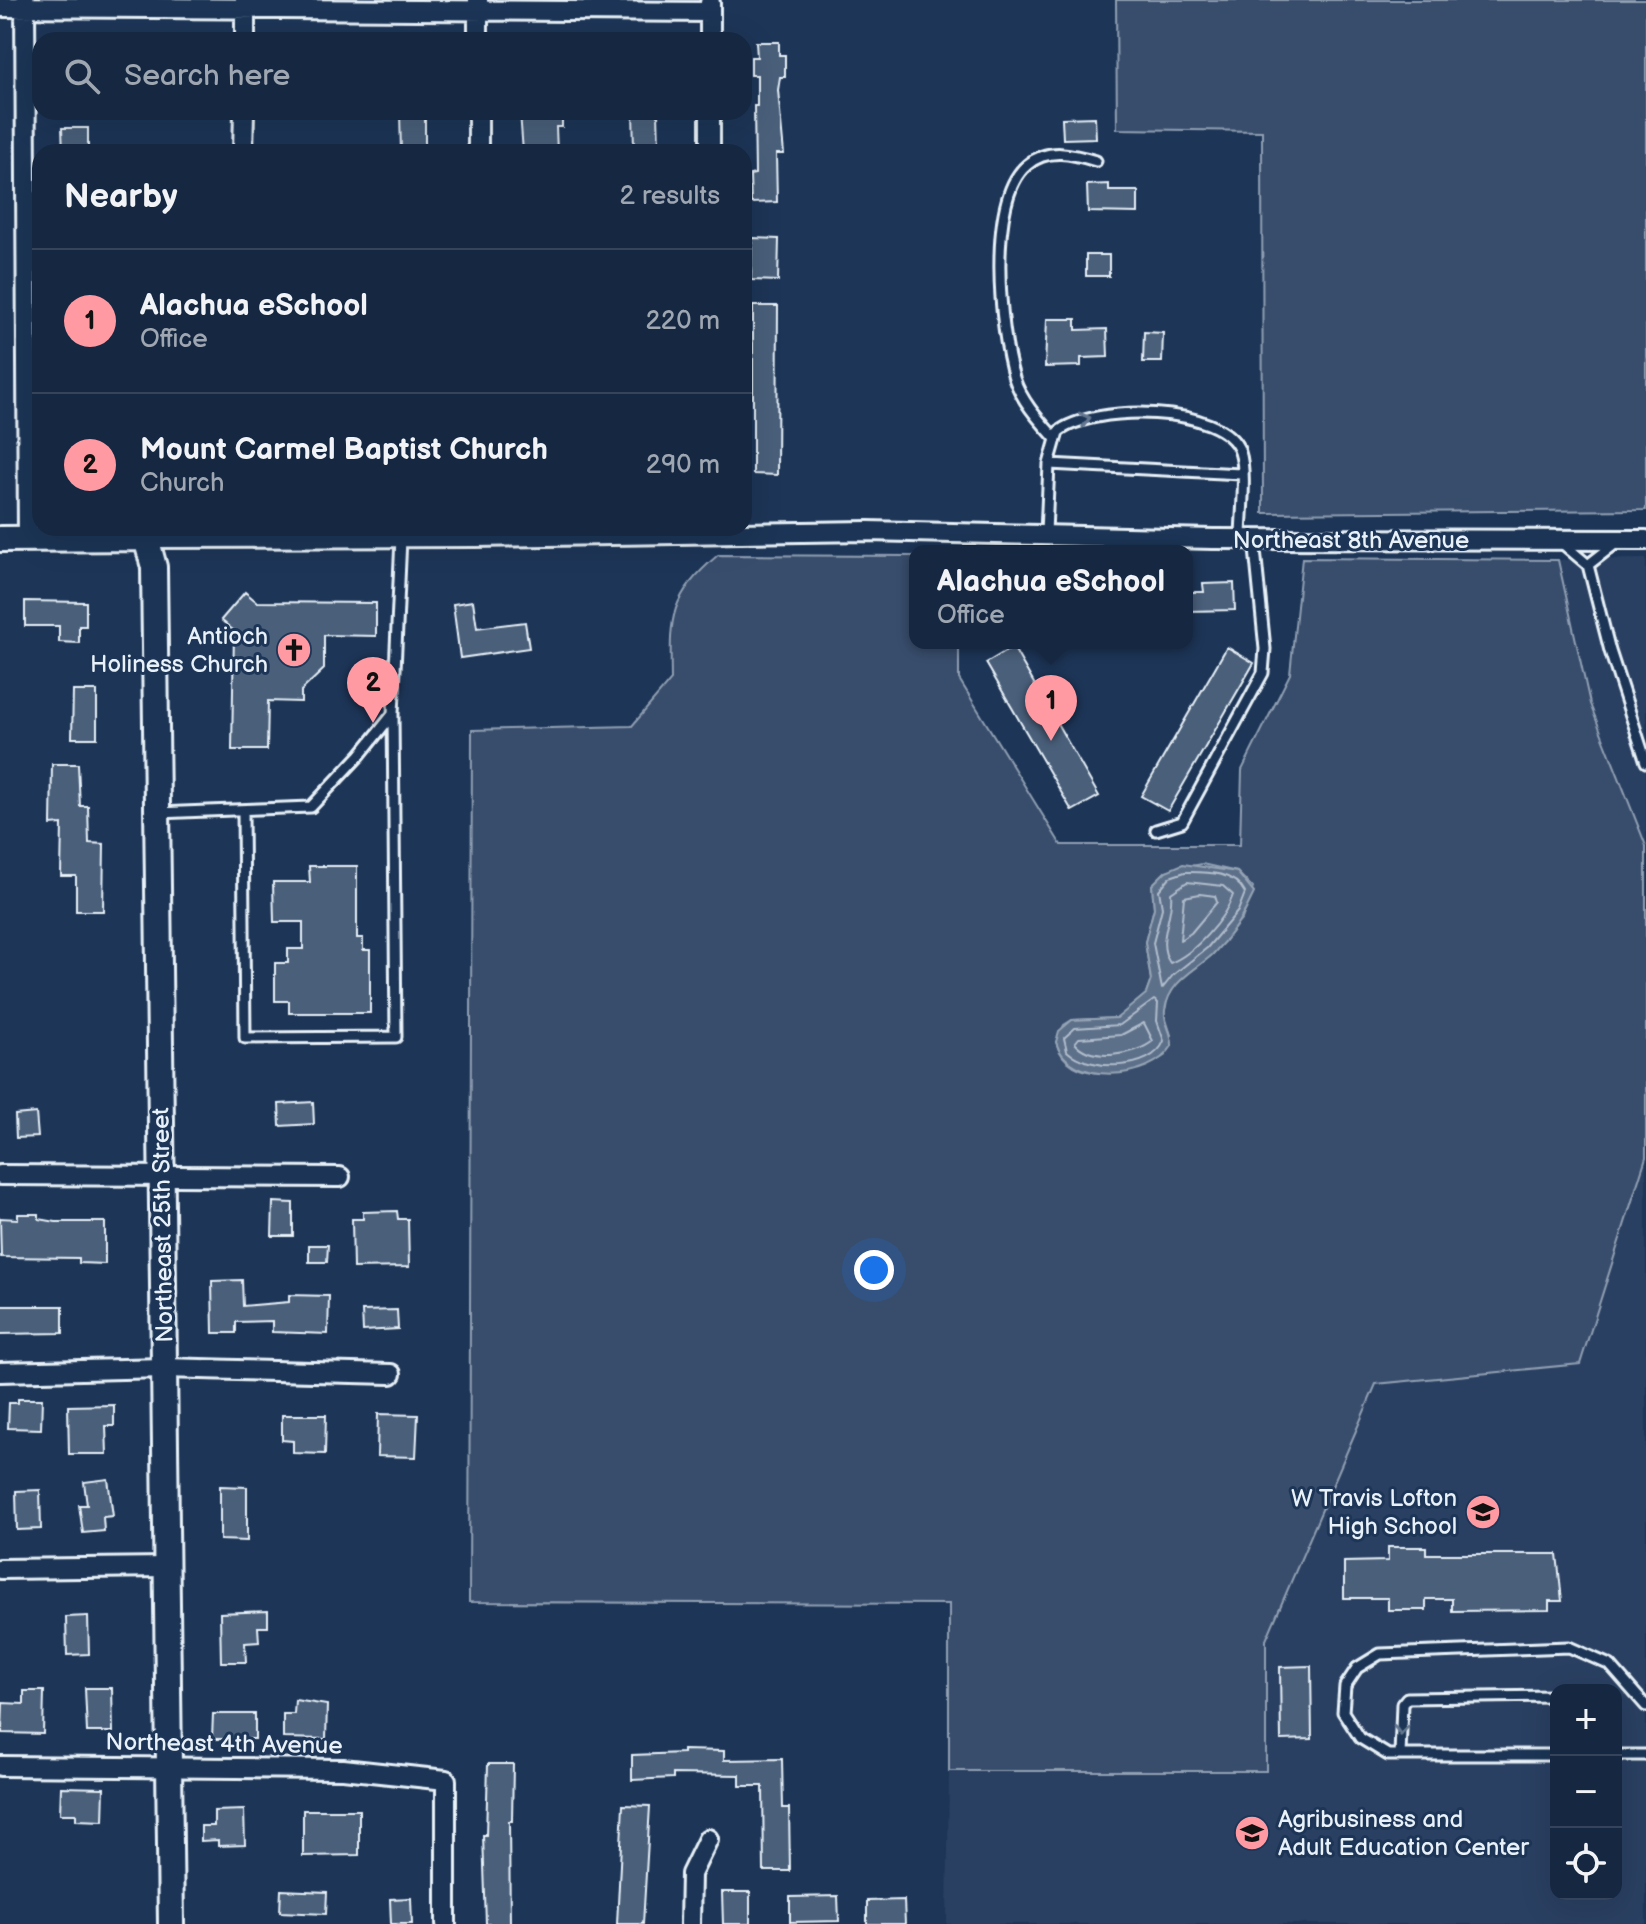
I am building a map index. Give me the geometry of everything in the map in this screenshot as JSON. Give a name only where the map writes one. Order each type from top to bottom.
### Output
[{"type":"street","points":[[25,4],[28,539]]},
{"type":"street","points":[[0,7],[25,4],[710,6],[710,32]]},
{"type":"street","points":[[245,4],[245,32]]},
{"type":"street","points":[[478,6],[478,32]]},
{"type":"street","points":[[243,144],[244,120]]},
{"type":"street","points":[[478,120],[478,144]]},
{"type":"street","points":[[710,120],[710,144]]},
{"type":"street","name":"Northeast 8th Avenue","points":[[752,531],[1046,533],[1247,539],[1646,540]]},
{"type":"street","name":"Northeast 8th Avenue","points":[[0,539],[87,536]]},
{"type":"street","name":"Northeast 25th Street","points":[[147,536],[154,567],[171,1924]]},
{"type":"street","name":"Northeast 8th Avenue","points":[[299,536],[431,536]]},
{"type":"street","points":[[0,1175],[340,1177]]},
{"type":"street","points":[[0,1372],[164,1368],[391,1374]]},
{"type":"street","points":[[0,1569],[167,1567]]},
{"type":"street","name":"Northeast 4th Avenue","points":[[0,1766],[169,1765],[343,1769],[446,1780],[446,1924]]},
{"type":"street","points":[[690,1924],[691,1874],[708,1839]]},
{"type":"lane","points":[[1055,438],[1032,414],[1015,380],[1001,305],[1002,236],[1009,194],[1025,166],[1043,155],[1070,153],[1096,161]]},
{"type":"lane","points":[[1046,533],[1049,464],[1055,438],[1067,424],[1098,415],[1180,417],[1223,431],[1233,439],[1240,451],[1247,539],[1265,649],[1263,673],[1182,822],[1156,830]]},
{"type":"lane","points":[[1049,464],[1241,474]]},
{"type":"lane","points":[[243,811],[245,1038],[396,1037],[393,714],[401,538]]},
{"type":"lane","points":[[1559,541],[1588,565],[1646,762]]},
{"type":"lane","points":[[1588,565],[1620,541]]},
{"type":"lane","points":[[157,813],[311,807],[393,714]]},
{"type":"lane","points":[[1550,1755],[1388,1755],[1360,1738],[1343,1712],[1345,1686],[1357,1668],[1380,1654],[1569,1647],[1610,1665],[1646,1706]]},
{"type":"lane","points":[[1400,1755],[1402,1704],[1407,1698],[1416,1695],[1550,1696]]},
{"type":"lane","points":[[1622,1755],[1646,1755]]},
{"type":"shaded area","points":[[1116,0],[1646,0],[1646,510],[1263,513],[1262,131],[1117,129]]},
{"type":"shaded area","points":[[718,555],[909,556],[909,649],[959,649],[959,679],[1061,845],[1240,845],[1242,770],[1290,674],[1302,558],[1558,560],[1590,704],[1646,846],[1646,1157],[1580,1364],[1376,1384],[1266,1640],[1266,1771],[949,1771],[949,1604],[469,1602],[472,730],[632,726],[671,680],[672,625],[675,610],[689,584]],"holes":[[[1202,864],[1237,872],[1253,888],[1242,919],[1213,954],[1178,981],[1168,997],[1164,1013],[1171,1035],[1166,1055],[1138,1067],[1105,1073],[1074,1066],[1063,1057],[1056,1042],[1064,1025],[1072,1020],[1118,1018],[1146,994],[1151,980],[1145,942],[1154,908],[1152,885],[1166,871]]]},
{"type":"shaded area","points":[[1646,559],[1646,846],[1590,704],[1558,560]]},
{"type":"shaded area","points":[[1646,1157],[1646,1924],[947,1924],[949,1771],[1266,1771],[1266,1640],[1376,1384],[1580,1364]]},
{"type":"water","points":[[1183,864],[1237,872],[1254,893],[1246,910],[1219,948],[1171,992],[1165,1015],[1172,1046],[1161,1058],[1129,1072],[1111,1074],[1076,1066],[1064,1056],[1056,1042],[1059,1031],[1072,1020],[1117,1018],[1146,994],[1151,980],[1145,942],[1154,908],[1152,885],[1166,871]]},
{"type":"building","points":[[756,42],[779,42],[779,55],[785,55],[785,77],[780,77],[778,90],[784,154],[776,154],[777,202],[752,203],[757,75],[752,75],[752,57],[757,57]]},
{"type":"building","points":[[1095,117],[1096,138],[1063,139],[1062,118]]},
{"type":"building","points":[[400,120],[425,120],[425,144],[401,144]]},
{"type":"building","points":[[521,120],[562,120],[562,127],[556,127],[557,144],[522,144]]},
{"type":"building","points":[[633,120],[658,120],[659,144],[634,144]]},
{"type":"building","points":[[62,128],[88,128],[88,144],[63,144]]},
{"type":"building","points":[[1109,184],[1109,191],[1138,191],[1138,213],[1088,212],[1087,185]]},
{"type":"building","points":[[752,238],[779,239],[778,281],[752,280]]},
{"type":"building","points":[[1086,255],[1109,255],[1109,276],[1086,276]]},
{"type":"building","points":[[753,306],[778,306],[777,475],[753,474]]},
{"type":"building","points":[[1047,319],[1076,319],[1076,330],[1107,329],[1108,357],[1081,358],[1081,366],[1045,367]]},
{"type":"building","points":[[1144,332],[1163,333],[1162,362],[1143,362]]},
{"type":"building","points":[[1234,583],[1235,610],[1193,611],[1193,592],[1204,592],[1203,584]]},
{"type":"building","points":[[245,592],[257,602],[376,603],[376,636],[324,635],[324,669],[301,691],[301,702],[268,701],[267,750],[232,750],[234,631],[221,620]]},
{"type":"building","points":[[25,601],[86,602],[86,626],[79,626],[79,643],[59,642],[59,626],[25,626]]},
{"type":"building","points":[[473,601],[477,628],[525,622],[529,648],[460,658],[453,604]]},
{"type":"building","points":[[1227,647],[1254,663],[1168,811],[1141,796]]},
{"type":"building","points":[[1014,649],[1099,796],[1072,811],[986,663]]},
{"type":"building","points":[[73,691],[97,691],[97,738],[72,738]]},
{"type":"building","points":[[52,764],[78,764],[80,806],[88,806],[89,843],[104,844],[103,911],[76,911],[76,876],[61,876],[62,824],[51,825]]},
{"type":"building","points":[[309,866],[357,866],[357,938],[363,938],[363,950],[370,950],[370,1013],[289,1013],[289,1001],[275,1001],[275,963],[288,963],[288,949],[303,949],[303,922],[274,922],[273,882],[310,882]]},
{"type":"building","points":[[313,1102],[314,1124],[280,1126],[279,1104]]},
{"type":"building","points":[[36,1113],[38,1137],[16,1138],[15,1115]]},
{"type":"building","points":[[273,1202],[293,1203],[293,1236],[272,1236]]},
{"type":"building","points":[[397,1211],[398,1219],[408,1219],[409,1267],[353,1268],[352,1219],[363,1219],[363,1212]]},
{"type":"building","points":[[18,1214],[39,1214],[39,1219],[56,1222],[105,1222],[105,1264],[79,1263],[79,1258],[1,1257],[0,1218],[18,1219]]},
{"type":"building","points":[[309,1245],[328,1245],[327,1262],[309,1262]]},
{"type":"building","points":[[242,1280],[243,1306],[289,1302],[289,1295],[329,1296],[328,1334],[272,1332],[272,1321],[236,1322],[236,1333],[213,1333],[212,1281]]},
{"type":"building","points":[[0,1306],[63,1306],[63,1333],[0,1334]]},
{"type":"building","points":[[397,1310],[398,1329],[363,1331],[362,1311]]},
{"type":"building","points":[[18,1399],[42,1399],[41,1429],[8,1428],[9,1403],[18,1403]]},
{"type":"building","points":[[114,1405],[114,1426],[106,1426],[107,1454],[69,1454],[68,1406]]},
{"type":"building","points":[[378,1414],[418,1415],[416,1457],[377,1456]]},
{"type":"building","points":[[282,1415],[326,1415],[325,1454],[293,1453],[293,1441],[282,1440]]},
{"type":"building","points":[[108,1479],[113,1516],[103,1517],[104,1531],[83,1533],[79,1505],[87,1505],[84,1482]]},
{"type":"building","points":[[220,1486],[247,1487],[247,1541],[220,1540]]},
{"type":"building","points":[[40,1490],[41,1529],[17,1530],[16,1491]]},
{"type":"building","points":[[1388,1547],[1426,1547],[1426,1554],[1557,1554],[1562,1601],[1549,1601],[1549,1610],[1452,1611],[1452,1599],[1426,1599],[1426,1610],[1388,1610],[1388,1598],[1344,1598],[1344,1562],[1388,1561]]},
{"type":"building","points":[[268,1611],[268,1627],[258,1627],[259,1642],[245,1643],[246,1662],[221,1662],[220,1613]]},
{"type":"building","points":[[88,1616],[89,1654],[67,1655],[66,1617]]},
{"type":"building","points":[[1311,1666],[1312,1739],[1281,1740],[1280,1667]]},
{"type":"building","points":[[85,1688],[112,1688],[113,1732],[87,1732]]},
{"type":"building","points":[[24,1691],[44,1691],[43,1734],[2,1733],[3,1703],[24,1704]]},
{"type":"building","points":[[295,1700],[327,1705],[326,1739],[283,1738],[283,1714],[294,1714]]},
{"type":"building","points":[[213,1714],[255,1714],[255,1739],[212,1739]]},
{"type":"building","points":[[683,1750],[724,1751],[724,1760],[782,1759],[783,1808],[789,1808],[790,1871],[764,1871],[763,1786],[740,1786],[740,1775],[673,1774],[673,1778],[632,1780],[632,1755],[683,1753]]},
{"type":"building","points":[[488,1764],[513,1764],[512,1821],[509,1821],[510,1924],[486,1924],[483,1835],[486,1835]]},
{"type":"building","points":[[61,1787],[104,1788],[103,1821],[76,1820],[76,1814],[60,1814]]},
{"type":"building","points":[[623,1805],[650,1806],[643,1924],[617,1924]]},
{"type":"building","points":[[244,1810],[245,1845],[218,1846],[218,1840],[201,1841],[201,1826],[214,1826],[214,1811]]},
{"type":"building","points":[[303,1810],[359,1810],[359,1855],[303,1856]]},
{"type":"building","points":[[281,1890],[327,1892],[326,1914],[280,1912]]},
{"type":"building","points":[[722,1892],[750,1892],[750,1924],[723,1924]]},
{"type":"building","points":[[838,1896],[839,1921],[790,1922],[790,1897]]},
{"type":"building","points":[[411,1898],[412,1924],[391,1924],[390,1899]]},
{"type":"building","points":[[904,1900],[905,1924],[867,1924],[867,1901]]},
{"type":"place","name":"Antioch Holiness Church","points":[[294,650]]},
{"type":"place","name":"Mount Carmel Baptist Church","points":[[373,723]]},
{"type":"place","name":"Alachua eSchool","points":[[1051,741]]},
{"type":"place","name":"W Travis Lofton High School","points":[[1483,1512]]},
{"type":"place","name":"Agribusiness and Adult Education Center","points":[[1252,1833]]}]
